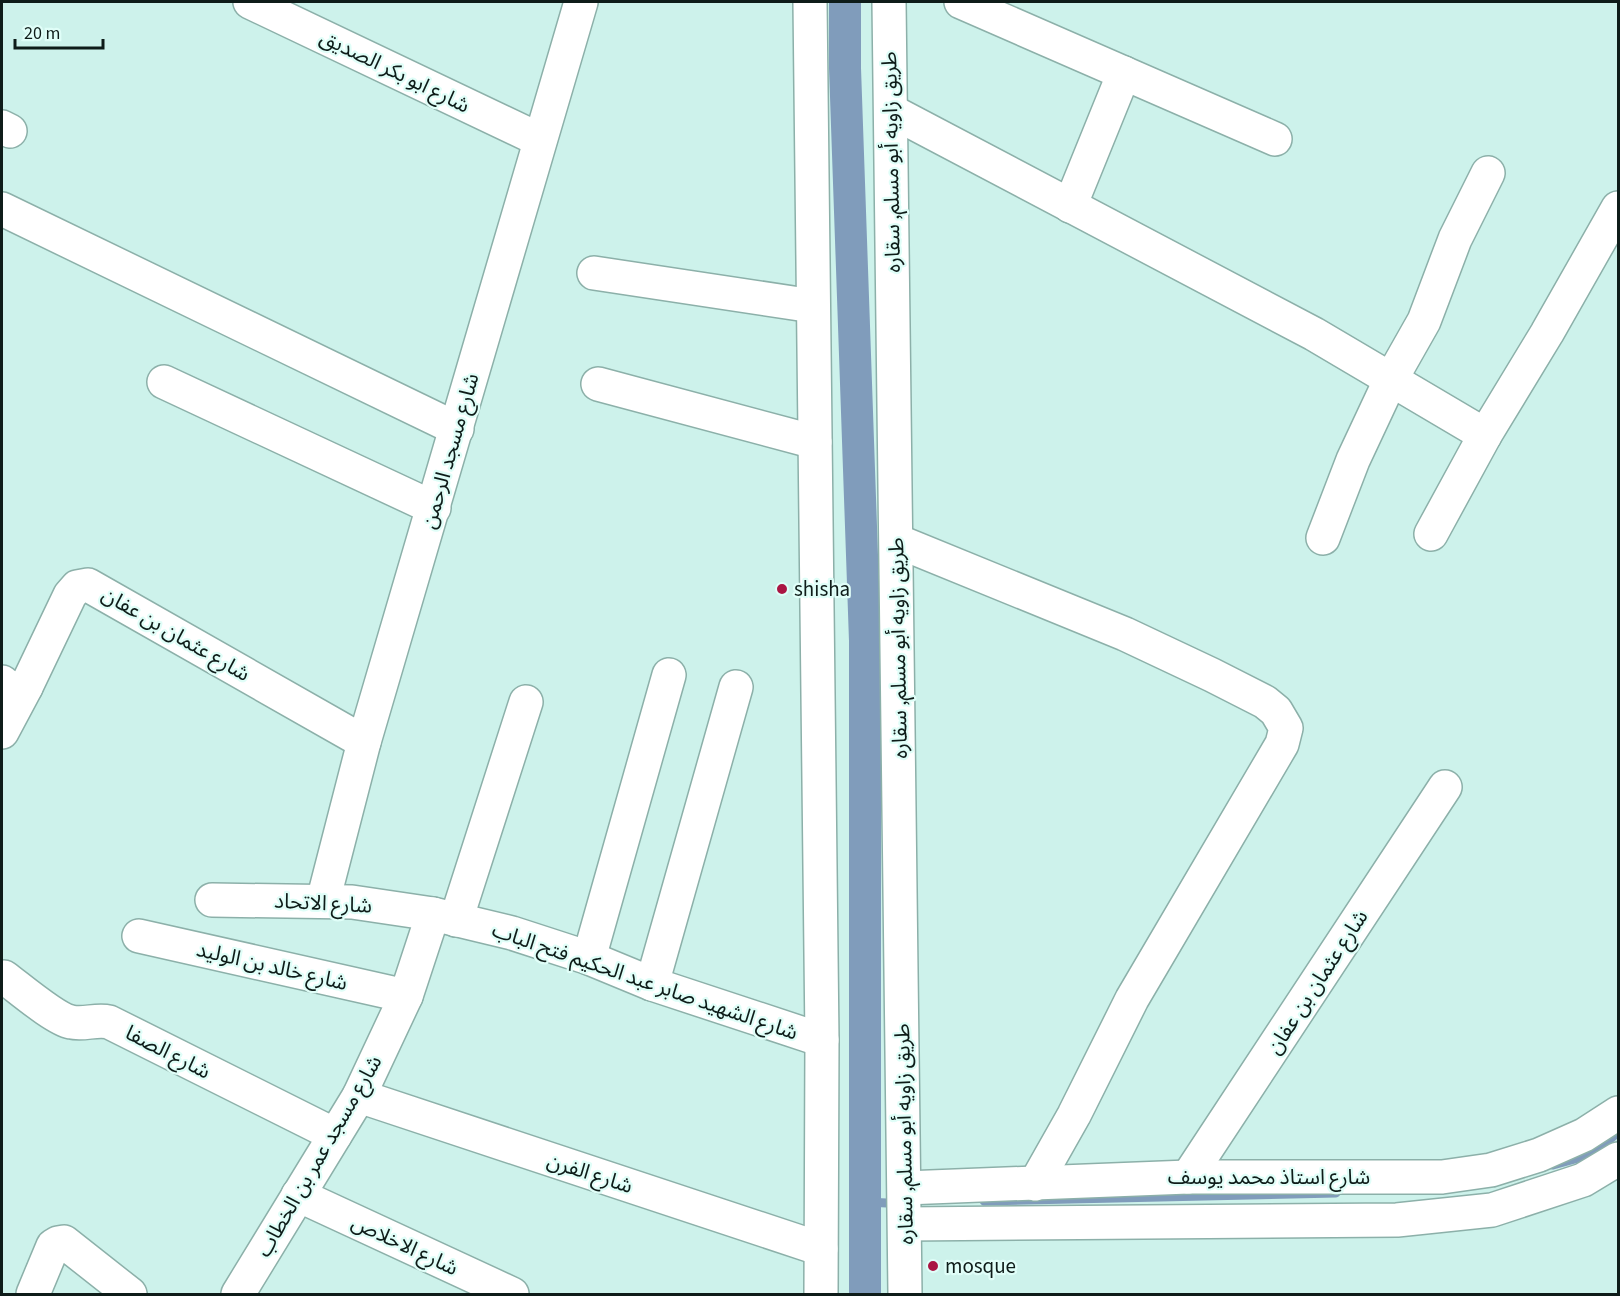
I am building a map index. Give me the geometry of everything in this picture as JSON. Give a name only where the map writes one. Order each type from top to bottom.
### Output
[{"type":"street","name":"شارع ابو بكر الصديق","points":[[250,2],[540,140]]},
{"type":"street","name":"شارع مسجد الرحمن","points":[[322,900],[364,742],[581,2]]},
{"type":"street","points":[[810,2],[822,1040],[820,1294]]},
{"type":"street","name":"طريق زاويه أبو مسلم, سقاره","points":[[889,2],[905,1294]]},
{"type":"street","points":[[961,2],[1275,139]]},
{"type":"street","points":[[1070,206],[1124,73]]},
{"type":"street","points":[[891,111],[1314,334],[1390,381],[1485,435]]},
{"type":"street","points":[[1323,538],[1353,460],[1390,381],[1424,321],[1455,239],[1488,173]]},
{"type":"street","points":[[1431,534],[1485,435],[1547,333],[1618,208]]},
{"type":"street","points":[[2,209],[457,429]]},
{"type":"street","points":[[594,273],[813,306]]},
{"type":"street","points":[[164,381],[434,508]]},
{"type":"street","points":[[598,384],[815,442]]},
{"type":"street","points":[[897,541],[1125,634],[1212,675],[1271,706],[1286,728],[1282,744],[1132,999],[1074,1115],[1035,1184]]},
{"type":"street","name":"شارع عثمان بن عفان","points":[[14,685],[70,595],[77,587],[88,585],[364,742]]},
{"type":"street","points":[[589,958],[669,675]]},
{"type":"street","points":[[2,732],[14,685]]},
{"type":"street","points":[[652,984],[736,687]]},
{"type":"street","name":"شارع مسجد عمر بن الخطاب","points":[[238,1294],[358,1096],[445,917],[526,702]]},
{"type":"street","name":"شارع عثمان بن عفان","points":[[1188,1177],[1445,787]]},
{"type":"street","name":"شارع الاتحاد","points":[[212,900],[352,902],[445,917]]},
{"type":"street","name":"شارع الشهيد صابر عبد الحكيم فتح الباب","points":[[445,917],[512,933],[589,958],[652,984],[822,1040]]},
{"type":"street","name":"شارع خالد بن الوليد","points":[[139,936],[406,996]]},
{"type":"street","name":"شارع الصفا","points":[[4,977],[63,1019],[80,1023],[109,1022],[335,1135]]},
{"type":"street","name":"شارع الفرن","points":[[358,1096],[821,1250]]},
{"type":"street","name":"شارع استاذ محمد يوسف","points":[[905,1188],[1188,1177],[1442,1177],[1481,1171],[1539,1155],[1584,1135],[1618,1113]]},
{"type":"street","name":"شارع استاذ محمد يوسف","points":[[905,1224],[1397,1220],[1492,1210],[1583,1180],[1618,1159]]},
{"type":"street","name":"شارع الاخلاص","points":[[298,1196],[512,1294]]},
{"type":"street","points":[[33,1294],[53,1246],[63,1242],[130,1294]]},
{"type":"waterway","points":[[845,2],[845,68],[865,641],[865,1294]]},
{"type":"waterway","points":[[1553,1165],[1593,1154],[1618,1132]]},
{"type":"waterway","points":[[984,1201],[1336,1193]]},
{"type":"waterway","points":[[865,1202],[887,1203]]},
{"type":"place","name":"shisha","points":[[782,589]]},
{"type":"place","name":"mosque","points":[[933,1266]]}]
